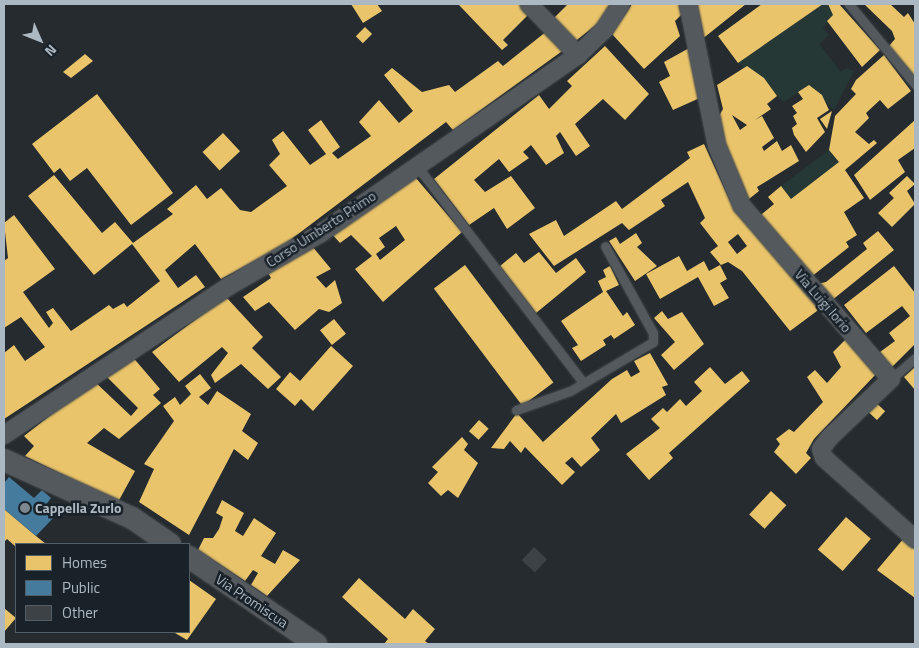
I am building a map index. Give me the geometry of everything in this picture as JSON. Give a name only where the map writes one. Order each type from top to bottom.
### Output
[{"type":"street","points":[[529,4],[578,55]]},
{"type":"street","name":"Corso Umberto Primo","points":[[4,435],[416,166],[578,55],[604,30],[621,4]]},
{"type":"street","name":"Via Luigi Iorio","points":[[688,4],[717,146],[742,206],[891,379]]},
{"type":"street","points":[[891,379],[821,450],[829,466],[915,539]]},
{"type":"street","points":[[4,460],[132,518],[169,543]]},
{"type":"street","name":"Via Promiscua","points":[[190,558],[316,644]]},
{"type":"lane","points":[[849,4],[915,84]]},
{"type":"lane","points":[[416,166],[583,382]]},
{"type":"lane","points":[[516,410],[583,382],[653,342],[653,333],[605,246]]},
{"type":"lane","points":[[891,379],[915,358]]},
{"type":"shaded area","points":[[823,4],[828,4],[833,15],[823,28],[829,35],[819,44],[841,72],[846,68],[854,71],[834,110],[809,85],[784,102],[738,63]]},
{"type":"shaded area","points":[[829,150],[841,164],[801,213],[781,186]]},
{"type":"building: Homes","points":[[351,4],[377,4],[382,11],[363,23]]},
{"type":"building: Homes","points":[[458,4],[521,4],[530,13],[503,40],[508,45],[502,50]]},
{"type":"building: Homes","points":[[568,4],[610,4],[601,21],[573,43],[552,20]]},
{"type":"building: Homes","points":[[632,4],[680,4],[682,14],[675,21],[680,36],[644,69],[612,34]]},
{"type":"building: Homes","points":[[692,4],[746,4],[701,40]]},
{"type":"building: Homes","points":[[762,4],[823,4],[738,63],[718,36]]},
{"type":"building: Homes","points":[[828,4],[839,4],[880,50],[862,67],[827,21],[833,15]]},
{"type":"building: Homes","points":[[864,4],[890,4],[904,17],[908,13],[915,24],[915,78],[889,46],[895,39],[892,31]]},
{"type":"building: Homes","points":[[365,27],[372,34],[363,43],[356,36]]},
{"type":"building: Homes","points":[[547,31],[565,49],[453,130],[446,122],[281,247],[221,279],[195,244],[165,270],[178,288],[196,275],[205,287],[4,419],[4,353],[14,345],[25,361],[45,347],[21,317],[4,328],[4,261],[8,258],[4,223],[14,215],[55,269],[23,292],[49,328],[53,323],[46,312],[53,308],[71,331],[109,305],[113,309],[124,303],[127,307],[160,281],[132,244],[94,275],[28,196],[54,175],[102,233],[115,222],[133,243],[173,214],[167,209],[196,185],[207,199],[221,188],[240,210],[251,212],[287,186],[269,165],[280,154],[272,140],[283,131],[310,165],[326,154],[308,130],[321,120],[340,147],[332,153],[338,159],[371,136],[359,122],[379,100],[399,123],[413,111],[384,75],[392,68],[422,92],[449,85],[455,92],[498,61],[503,66]]},
{"type":"building: Homes","points":[[605,46],[649,94],[625,120],[603,99],[575,124],[590,146],[576,156],[560,132],[556,136],[564,153],[546,165],[531,145],[523,152],[529,158],[509,172],[499,159],[474,180],[485,192],[511,176],[535,208],[507,229],[494,208],[469,225],[434,179],[539,95],[549,109],[572,86],[567,81]]},
{"type":"building: Homes","points":[[691,47],[702,97],[673,110],[659,82],[670,76],[664,62]]},
{"type":"building: Homes","points":[[85,54],[93,61],[71,78],[63,72]]},
{"type":"building: Homes","points":[[884,55],[911,91],[888,109],[880,100],[866,113],[869,118],[855,132],[869,144],[874,140],[877,143],[845,170],[864,198],[844,212],[857,235],[846,242],[849,247],[811,277],[757,218],[774,204],[768,197],[781,186],[791,199],[839,162],[829,150],[835,116],[856,94],[851,89],[856,80]]},
{"type":"building: Homes","points":[[747,66],[764,78],[777,96],[767,104],[771,109],[755,120],[762,116],[774,138],[762,147],[764,151],[777,141],[782,151],[791,145],[799,161],[757,187],[759,191],[744,203],[716,121],[723,109],[717,85]],"holes":[[[732,115],[747,125],[740,130]]]},
{"type":"building: Homes","points":[[809,85],[822,95],[829,110],[817,118],[825,132],[806,152],[794,135],[792,128],[797,124],[793,116],[797,113],[792,106],[803,99],[798,92]]},
{"type":"building: Homes","points":[[97,94],[173,193],[131,225],[87,168],[70,181],[60,168],[54,173],[32,144]]},
{"type":"building: Homes","points":[[832,111],[827,129],[820,119]]},
{"type":"building: Homes","points":[[915,120],[915,148],[898,160],[905,172],[870,200],[854,175]]},
{"type":"building: Homes","points":[[223,133],[240,151],[220,170],[203,152]]},
{"type":"building: Homes","points":[[704,144],[730,201],[821,308],[790,331],[742,271],[728,262],[721,265],[710,252],[718,246],[700,223],[705,218],[688,182],[661,200],[665,206],[629,230],[622,223],[554,266],[529,234],[556,220],[564,236],[616,201],[622,209],[690,158],[687,152]],"holes":[[[738,234],[747,246],[737,254],[728,242]]]},
{"type":"building: Homes","points":[[907,176],[915,184],[907,191],[915,204],[892,227],[878,213],[894,198],[889,193]]},
{"type":"building: Homes","points":[[415,177],[462,232],[383,302],[355,269],[372,256],[351,235],[340,243],[331,233]],"holes":[[[396,226],[405,240],[380,260],[376,254],[385,247],[379,238]]]},
{"type":"building: Homes","points":[[878,231],[894,250],[831,301],[817,284],[826,282],[867,249],[863,243]]},
{"type":"building: Homes","points":[[636,233],[642,243],[637,247],[657,266],[635,281],[609,241],[616,237],[620,244]]},
{"type":"building: Homes","points":[[312,246],[331,269],[316,277],[326,288],[335,280],[342,303],[329,312],[319,309],[295,330],[269,302],[255,311],[243,297],[271,278],[268,273]]},
{"type":"building: Homes","points":[[539,252],[556,273],[576,258],[586,272],[536,313],[500,266],[516,253],[524,263]]},
{"type":"building: Homes","points":[[679,256],[687,271],[704,261],[709,271],[720,265],[727,279],[720,283],[729,298],[714,306],[698,277],[660,299],[646,274]]},
{"type":"building: Homes","points":[[465,265],[553,382],[522,406],[434,288]]},
{"type":"building: Homes","points":[[610,266],[619,285],[606,291],[623,316],[627,312],[635,325],[614,339],[611,335],[603,340],[606,345],[581,361],[572,348],[578,345],[561,321],[603,292],[598,281],[606,277],[603,270]]},
{"type":"building: Homes","points":[[894,266],[915,293],[915,344],[892,367],[880,352],[895,341],[889,333],[910,316],[902,306],[866,333],[844,305]]},
{"type":"building: Homes","points":[[226,297],[263,337],[252,348],[281,377],[268,389],[241,364],[215,383],[211,375],[228,353],[222,347],[179,382],[152,352]]},
{"type":"building: Homes","points":[[662,311],[668,319],[682,312],[704,344],[674,370],[661,355],[675,342],[654,318]]},
{"type":"building: Homes","points":[[334,319],[346,334],[332,345],[320,330]]},
{"type":"building: Homes","points":[[848,337],[878,372],[814,439],[806,453],[811,458],[796,474],[774,452],[780,444],[776,439],[789,429],[794,432],[823,402],[807,377],[815,370],[827,383],[841,367],[833,352]]},
{"type":"building: Homes","points":[[331,346],[353,366],[313,411],[301,399],[295,406],[276,389],[290,372],[300,381]]},
{"type":"building: Homes","points":[[650,353],[668,385],[662,387],[666,395],[621,423],[616,414],[591,438],[600,450],[581,467],[572,457],[565,463],[575,472],[562,485],[525,447],[521,453],[510,441],[504,449],[491,448],[517,413],[543,442],[612,379],[627,370],[631,377],[640,372],[634,361]]},
{"type":"building: Homes","points":[[131,355],[160,389],[153,395],[161,403],[119,439],[104,428],[87,443],[135,471],[118,502],[25,456],[34,446],[24,436],[94,381],[131,416],[138,408],[105,375]]},
{"type":"building: Homes","points":[[710,367],[725,384],[742,371],[750,381],[669,453],[673,458],[649,480],[626,454],[660,428],[651,419],[663,408],[667,412],[680,399],[686,406],[702,391],[694,382]]},
{"type":"building: Homes","points":[[915,367],[915,390],[904,377]]},
{"type":"building: Homes","points":[[200,374],[211,388],[199,397],[208,405],[217,391],[251,414],[242,431],[258,443],[248,460],[234,449],[189,535],[139,502],[154,469],[144,464],[174,421],[163,406],[175,397],[180,405],[191,394],[185,386]]},
{"type":"building: Homes","points":[[872,399],[885,411],[877,420],[864,408]]},
{"type":"building: Homes","points":[[479,420],[489,429],[479,440],[469,431]]},
{"type":"building: Homes","points":[[462,437],[468,444],[464,450],[478,463],[458,498],[448,490],[441,496],[428,483],[438,472],[432,467]]},
{"type":"building: Homes","points":[[771,491],[786,505],[765,529],[749,514]]},
{"type":"building: Homes","points":[[222,500],[244,513],[235,531],[243,536],[254,518],[276,533],[261,556],[275,564],[283,550],[300,560],[267,596],[251,585],[258,573],[253,570],[245,581],[198,550],[204,538],[213,538],[219,529],[223,517],[216,513]]},
{"type":"building: Homes","points":[[4,509],[45,543],[15,543],[15,546],[7,539],[4,542]]},
{"type":"building: Homes","points":[[846,517],[871,539],[843,571],[818,549]]},
{"type":"building: Homes","points":[[904,538],[915,548],[915,598],[877,570]]},
{"type":"building: Homes","points":[[359,578],[405,619],[413,609],[435,629],[425,641],[429,644],[384,644],[388,639],[342,597]]},
{"type":"building: Homes","points":[[190,581],[216,599],[187,640],[175,633],[190,633]]},
{"type":"building: Homes","points":[[4,608],[15,619],[4,632]]},
{"type":"building: Public","name":"Cappella Zurlo","points":[[9,477],[34,498],[42,490],[51,498],[45,506],[56,515],[36,536],[4,509],[4,483]]},
{"type":"building: Other","points":[[534,547],[547,559],[535,572],[522,560]]},
{"type":"place","name":"Cappella Zurlo","points":[[25,508]]}]
